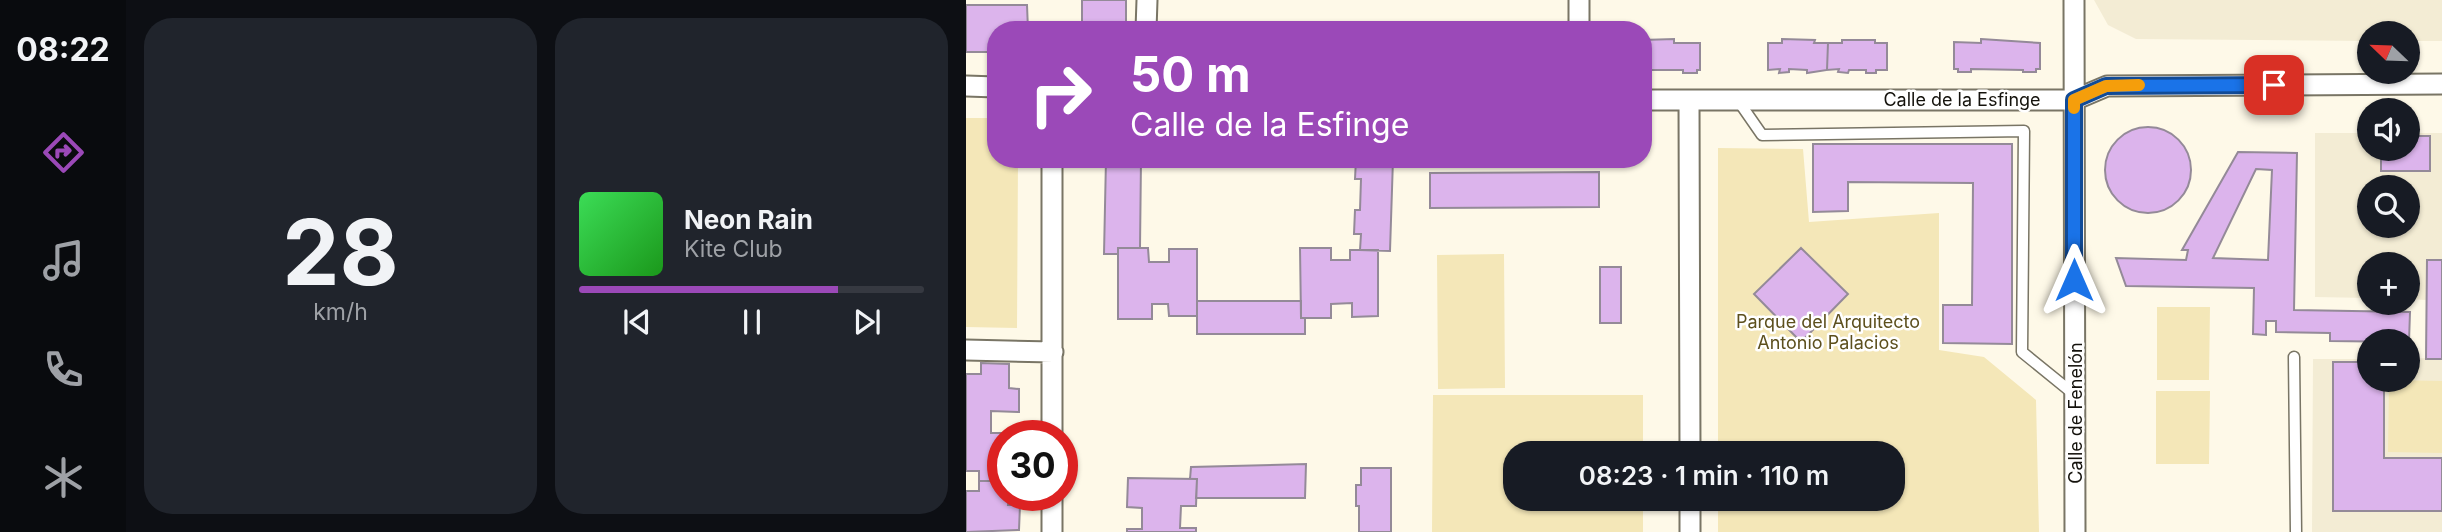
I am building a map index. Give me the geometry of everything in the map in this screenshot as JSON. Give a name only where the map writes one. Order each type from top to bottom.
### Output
[{"type":"street","points":[[1146,21],[1147,0]]},
{"type":"street","points":[[1579,0],[1579,21]]},
{"type":"street","name":"Calle de Fenelón","points":[[2074,0],[2075,532]]},
{"type":"street","name":"Calle de la Esfinge","points":[[1652,100],[2074,100],[2106,86],[2442,84]]},
{"type":"street","points":[[966,86],[987,86]]},
{"type":"street","points":[[1689,100],[1690,441]]},
{"type":"street","points":[[1052,168],[1052,420]]},
{"type":"street","points":[[966,350],[1053,352]]},
{"type":"street","points":[[1052,511],[1052,532]]},
{"type":"street","points":[[1690,511],[1690,532]]},
{"type":"lane","points":[[1736,98],[1762,135],[2024,131],[2022,352],[2075,395]]},
{"type":"lane","points":[[2294,357],[2296,532]]},
{"type":"shaded area","points":[[2094,0],[2442,0],[2442,41],[2420,41],[2420,21],[2357,21],[2357,41],[2136,39],[2108,25]]},
{"type":"shaded area","points":[[2315,133],[2357,133],[2357,161],[2420,161],[2420,133],[2442,133],[2442,532],[2312,532],[2313,359],[2357,359],[2357,392],[2420,392],[2420,358],[2426,358],[2426,300],[2420,300],[2420,252],[2357,252],[2357,298],[2315,297]]},
{"type":"green space","points":[[966,118],[987,118],[987,168],[1018,168],[1017,328],[966,327]]},
{"type":"green space","name":"Parque del Arquitecto Antonio Palacios","points":[[1718,148],[1803,149],[1809,222],[1939,213],[1939,350],[1984,357],[2036,400],[2039,532],[1718,532],[1718,511],[1905,511],[1905,441],[1718,441]]},
{"type":"green space","points":[[1504,254],[1505,388],[1438,389],[1437,255]]},
{"type":"green space","points":[[2157,307],[2210,307],[2209,380],[2157,380]]},
{"type":"green space","points":[[2420,381],[2442,381],[2442,453],[2388,452],[2389,392],[2420,392]]},
{"type":"green space","points":[[2156,391],[2210,391],[2209,464],[2156,464]]},
{"type":"green space","points":[[1433,395],[1643,395],[1643,441],[1503,441],[1503,511],[1643,511],[1643,532],[1432,532]]},
{"type":"building","points":[[1082,0],[1126,0],[1126,21],[1082,21]]},
{"type":"building","points":[[966,5],[1027,5],[1028,21],[987,21],[987,52],[966,52]]},
{"type":"building","points":[[1674,39],[1674,43],[1700,43],[1700,70],[1697,70],[1697,73],[1683,73],[1683,70],[1652,70],[1652,40]]},
{"type":"building","points":[[1782,39],[1828,43],[1827,70],[1807,73],[1807,70],[1789,69],[1789,72],[1779,73],[1780,69],[1768,70],[1768,43],[1782,43]]},
{"type":"building","points":[[1981,39],[2040,43],[2040,69],[2036,69],[2036,72],[1971,69],[1971,72],[1958,72],[1958,69],[1954,69],[1954,42],[1981,43]]},
{"type":"building","points":[[1842,40],[1875,40],[1875,43],[1887,43],[1887,70],[1866,73],[1866,70],[1849,70],[1848,73],[1838,72],[1839,69],[1827,70],[1828,43],[1842,43]]},
{"type":"building","points":[[2148,127],[2172,134],[2184,146],[2191,170],[2184,194],[2172,206],[2148,213],[2124,206],[2112,194],[2105,170],[2112,146],[2124,134]]},
{"type":"building","points":[[2420,136],[2430,136],[2430,171],[2381,171],[2381,161],[2420,161]]},
{"type":"building","points":[[1813,144],[2012,144],[2012,344],[1943,343],[1943,305],[1972,305],[1973,183],[1848,182],[1848,211],[1813,212]]},
{"type":"building","points":[[2238,152],[2297,153],[2294,310],[2357,311],[2357,315],[2410,315],[2409,329],[2357,329],[2357,341],[2330,341],[2330,333],[2276,332],[2276,321],[2266,321],[2266,335],[2253,334],[2254,288],[2126,286],[2116,258],[2186,260],[2188,250],[2182,250]],"holes":[[[2256,169],[2272,170],[2268,260],[2213,258]]]},
{"type":"building","points":[[1106,168],[1141,168],[1140,248],[1118,248],[1118,254],[1104,254]]},
{"type":"building","points":[[1356,168],[1393,168],[1390,251],[1360,250],[1361,234],[1354,234],[1355,210],[1360,210],[1361,179],[1355,179]]},
{"type":"building","points":[[1599,172],[1599,207],[1430,208],[1430,173]]},
{"type":"building","points":[[1118,248],[1148,248],[1149,262],[1169,262],[1169,249],[1197,249],[1197,316],[1169,316],[1168,304],[1152,304],[1152,319],[1118,319]]},
{"type":"building","points":[[1300,248],[1331,248],[1331,260],[1350,260],[1350,250],[1378,250],[1378,316],[1352,317],[1352,303],[1331,304],[1331,318],[1301,318]]},
{"type":"building","points":[[1801,248],[1848,294],[1801,342],[1754,294]]},
{"type":"building","points":[[2427,260],[2442,260],[2442,359],[2426,359]]},
{"type":"building","points":[[1600,267],[1621,267],[1621,323],[1600,323]]},
{"type":"building","points":[[1197,301],[1301,301],[1305,334],[1197,334]]},
{"type":"building","points":[[2333,362],[2357,362],[2357,392],[2384,392],[2384,458],[2442,458],[2442,511],[2333,511]]},
{"type":"building","points":[[981,363],[1009,364],[1009,388],[1019,389],[1019,412],[991,411],[991,420],[987,420],[987,481],[979,481],[979,471],[966,471],[966,374],[981,374]]},
{"type":"building","points":[[1306,464],[1305,498],[1196,498],[1197,479],[1190,479],[1191,467]]},
{"type":"building","points":[[1361,468],[1391,468],[1391,532],[1359,532],[1356,485],[1361,485]]},
{"type":"building","points":[[1128,478],[1197,479],[1196,506],[1181,506],[1180,528],[1196,528],[1196,532],[1127,532],[1127,529],[1142,529],[1142,508],[1127,507]]},
{"type":"building","points":[[979,481],[987,481],[987,511],[1020,511],[1019,530],[966,532],[966,491],[979,491]]},
{"type":"slow traffic","points":[[2074,108],[2074,100],[2106,86],[2139,85]]},
{"type":"route","points":[[2074,280],[2074,100],[2106,86],[2274,85]]}]
